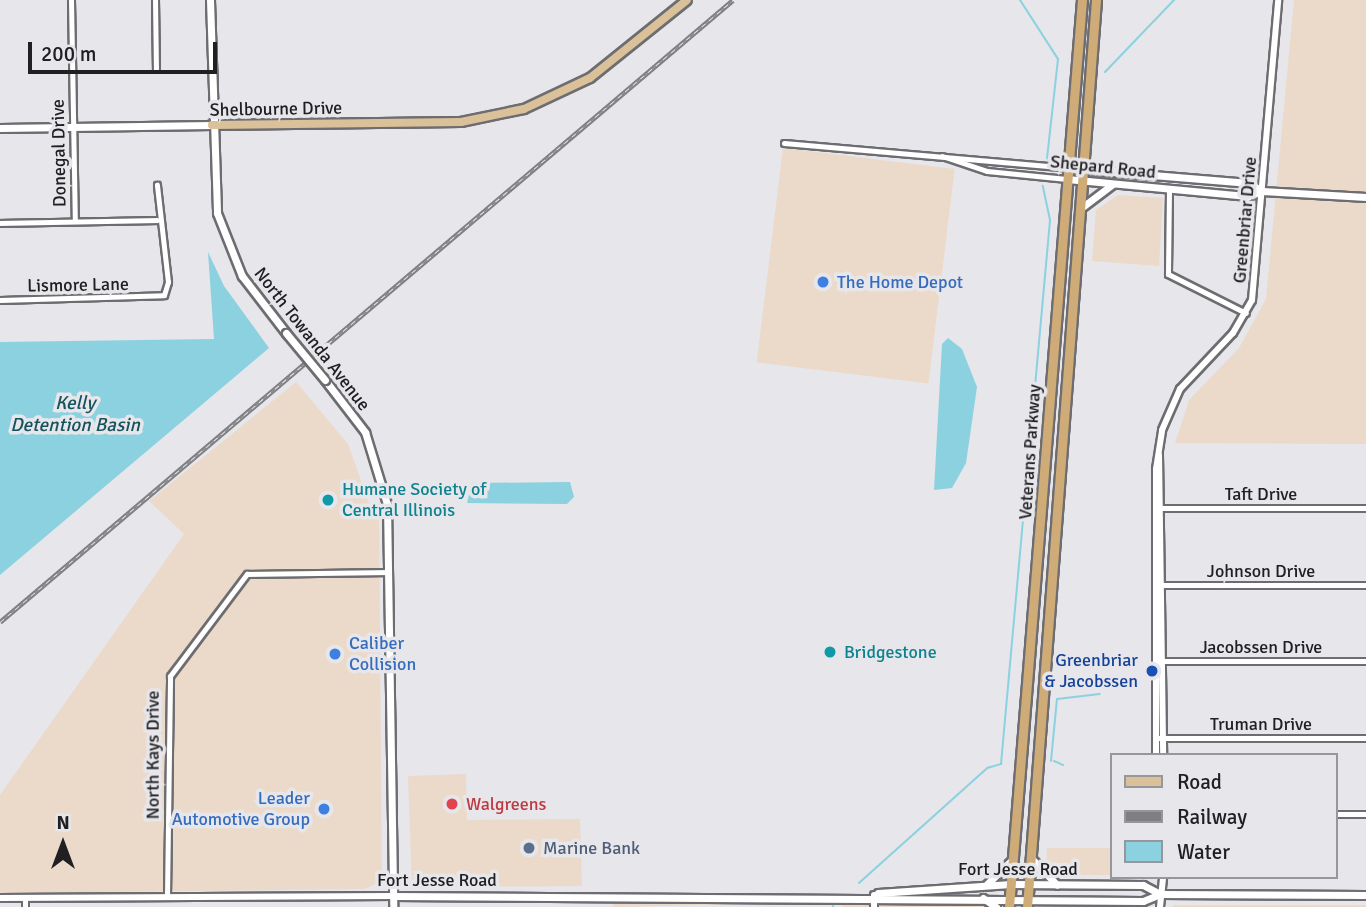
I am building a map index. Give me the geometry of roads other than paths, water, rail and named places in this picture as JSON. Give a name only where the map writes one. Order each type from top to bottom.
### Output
[{"type":"highway","name":"Veterans Parkway","points":[[1010,903],[1082,0]]},
{"type":"highway","name":"Veterans Parkway","points":[[1028,903],[1096,0]]},
{"type":"main road","name":"North Towanda Avenue","points":[[210,0],[214,195],[225,241],[249,287],[360,424],[380,471],[389,572],[393,907]]},
{"type":"main road","name":"Shelbourne Drive","points":[[0,128],[461,122],[549,100],[615,61],[687,0]]},
{"type":"main road","name":"Shepard Road","points":[[1068,168],[1249,183],[1262,191]]},
{"type":"main road","name":"Shepard Road","points":[[1067,179],[1248,196],[1262,191],[1366,197]]},
{"type":"main road","points":[[1081,208],[1113,185]]},
{"type":"main road","points":[[1031,858],[1058,886]]},
{"type":"main road","points":[[987,884],[1013,859]]},
{"type":"main road","name":"Fort Jesse Road","points":[[874,895],[987,884],[1143,885],[1160,894]]},
{"type":"main road","name":"Fort Jesse Road","points":[[393,896],[874,895],[982,898],[1028,903],[1057,900],[1143,901],[1160,894],[1366,895]]},
{"type":"main road","points":[[982,898],[996,907]]},
{"type":"main road","points":[[1041,907],[1057,900]]},
{"type":"street","name":"Donegal Drive","points":[[71,0],[75,221]]},
{"type":"street","points":[[155,0],[156,69]]},
{"type":"street","name":"Greenbriar Drive","points":[[1156,753],[1159,738],[1159,453],[1180,389],[1246,313],[1256,276],[1278,0]]},
{"type":"street","name":"Shepard Road","points":[[785,143],[1068,168]]},
{"type":"street","name":"Shepard Road","points":[[942,156],[987,171],[1067,179]]},
{"type":"street","points":[[0,223],[157,220],[157,185]]},
{"type":"street","points":[[1170,190],[1168,274],[1246,313]]},
{"type":"street","name":"Lismore Lane","points":[[0,300],[156,298],[168,287],[157,220]]},
{"type":"street","name":"Taft Drive","points":[[1159,508],[1366,508]]},
{"type":"street","name":"North Kays Drive","points":[[167,896],[170,676],[247,575],[389,572]]},
{"type":"street","name":"Johnson Drive","points":[[1159,585],[1366,585]]},
{"type":"street","name":"Jacobssen Drive","points":[[1159,662],[1366,661]]},
{"type":"street","name":"Greenbriar Drive","points":[[1159,738],[1163,753]]},
{"type":"street","name":"Truman Drive","points":[[1159,738],[1366,738]]},
{"type":"street","points":[[1338,814],[1366,814]]},
{"type":"street","points":[[1156,879],[1160,894]]},
{"type":"street","points":[[1160,907],[1163,879]]},
{"type":"street","points":[[874,895],[874,907]]},
{"type":"street","name":"Fort Jesse Road","points":[[0,898],[393,896]]},
{"type":"street","points":[[25,898],[25,907]]},
{"type":"water","name":"Kelly Detention Basin","points":[[208,252],[224,286],[269,348],[0,575],[0,342],[214,339]]},
{"type":"water","points":[[948,338],[962,349],[977,387],[966,463],[952,488],[934,490],[942,344]]},
{"type":"water","points":[[570,482],[574,497],[567,504],[467,503],[472,483]]},
{"type":"waterway","points":[[1020,0],[1058,59],[1047,158]]},
{"type":"waterway","points":[[1105,72],[1174,0]]},
{"type":"waterway","points":[[859,883],[987,768],[1001,764],[1050,220],[1043,186]]},
{"type":"waterway","points":[[1051,761],[1057,699],[1100,694]]},
{"type":"waterway","points":[[1054,761],[1063,765]]},
{"type":"railway","points":[[0,622],[733,0]]},
{"type":"place","name":"The Home Depot","points":[[823,282]]},
{"type":"place","name":"Humane Society of Central Illinois","points":[[328,500]]},
{"type":"place","name":"Bridgestone","points":[[830,652]]},
{"type":"place","name":"Caliber Collision","points":[[335,654]]},
{"type":"place","name":"Greenbriar & Jacobssen","points":[[1152,671]]},
{"type":"place","name":"Walgreens","points":[[452,804]]},
{"type":"place","name":"Leader Automotive Group","points":[[324,809]]},
{"type":"place","name":"Marine Bank","points":[[529,848]]}]
